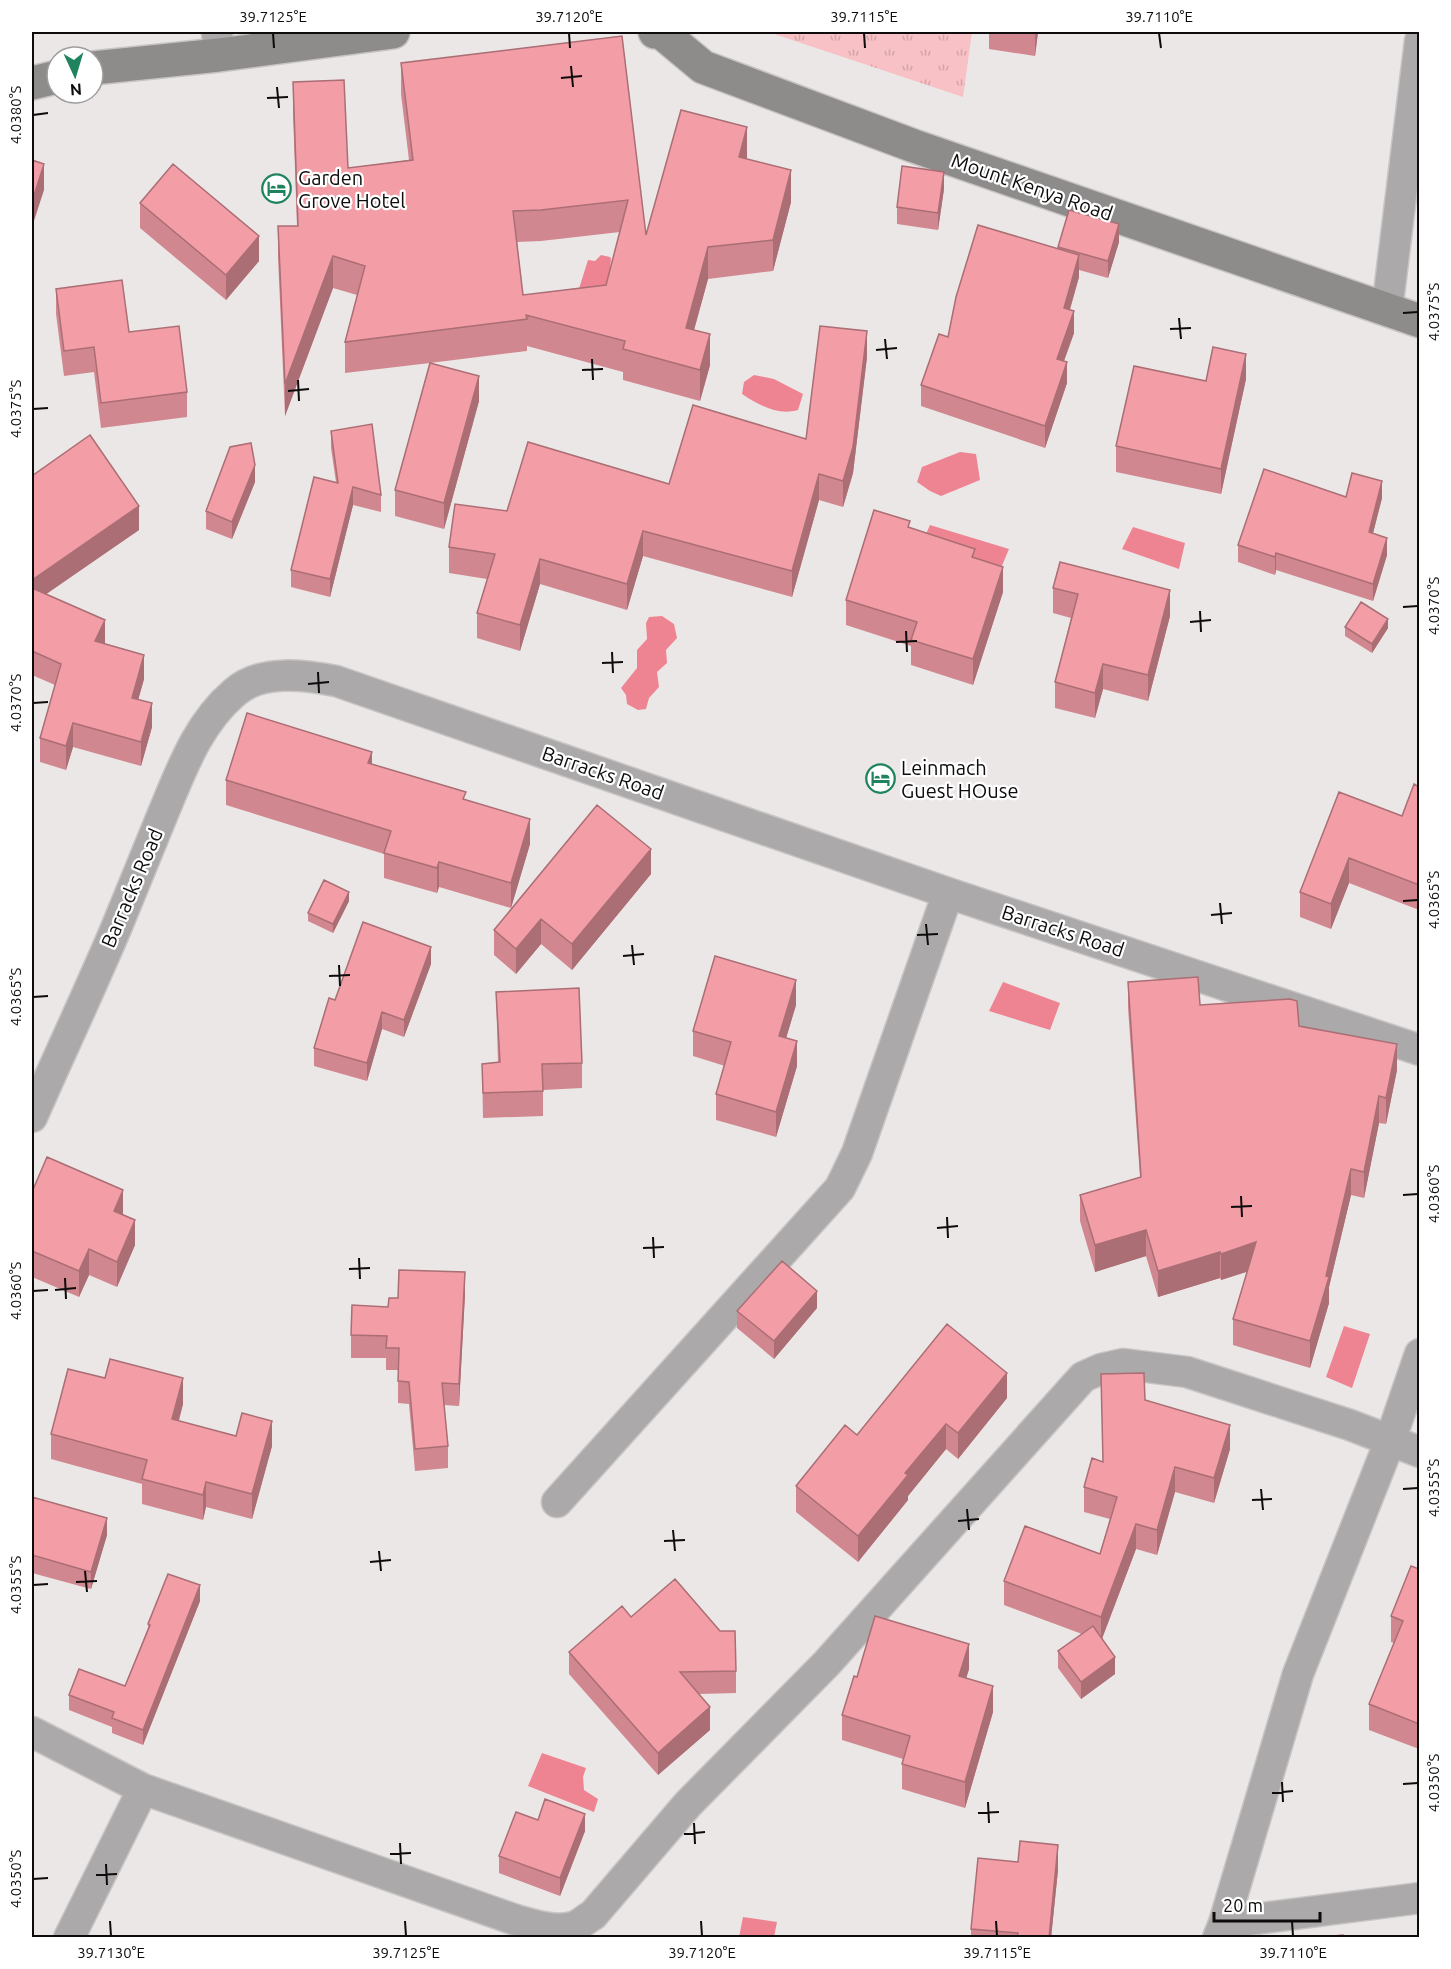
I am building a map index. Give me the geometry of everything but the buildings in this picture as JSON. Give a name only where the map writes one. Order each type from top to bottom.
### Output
[{"type":"main road","points":[[105,66],[218,43],[393,32]]},
{"type":"main road","name":"Mount Kenya Road","points":[[655,32],[661,32],[703,66],[914,146],[1419,321]]},
{"type":"street","points":[[1387,310],[1419,40]]},
{"type":"street","name":"Barracks Road","points":[[32,1117],[116,928],[188,753],[211,716],[237,690],[260,679],[284,675],[308,675],[336,681],[948,893],[1419,1050]]},
{"type":"street","points":[[557,1502],[840,1188],[857,1154],[948,893]]},
{"type":"street","points":[[1419,1354],[1390,1441],[1298,1674],[1221,1930],[1419,1899]]},
{"type":"street","points":[[32,1732],[143,1789],[516,1920],[561,1929],[576,1926],[593,1915],[688,1804],[827,1663],[1083,1377],[1101,1369],[1123,1364],[1187,1372],[1350,1425],[1419,1452]]},
{"type":"street","points":[[69,1938],[143,1789]]},
{"type":"green space","points":[[768,32],[972,32],[963,97]]},
{"type":"shaded area","points":[[601,255],[611,259],[606,305],[577,295],[588,260],[595,261]]},
{"type":"shaded area","points":[[754,375],[774,379],[803,394],[798,410],[783,412],[776,410],[742,394],[744,382]]},
{"type":"shaded area","points":[[960,452],[976,454],[980,480],[941,496],[917,482],[922,467]]},
{"type":"shaded area","points":[[930,525],[1009,549],[1001,568],[922,543]]},
{"type":"shaded area","points":[[1133,527],[1185,543],[1179,569],[1122,549]]},
{"type":"shaded area","points":[[662,616],[674,624],[677,638],[666,650],[667,663],[657,672],[659,687],[649,698],[646,709],[638,710],[627,704],[626,695],[621,688],[637,668],[637,650],[647,639],[646,623],[649,617]]},
{"type":"shaded area","points":[[1003,982],[1060,1003],[1050,1030],[989,1011]]},
{"type":"shaded area","points":[[1344,1326],[1370,1334],[1352,1388],[1326,1377]]},
{"type":"shaded area","points":[[542,1753],[586,1768],[583,1777],[584,1790],[598,1799],[594,1812],[528,1786]]},
{"type":"shaded area","points":[[743,1917],[777,1922],[774,1937],[739,1937]]},
{"type":"place","name":"Garden Grove Hotel","points":[[277,189]]},
{"type":"place","name":"Leinmach Guest HOuse","points":[[880,779]]}]
